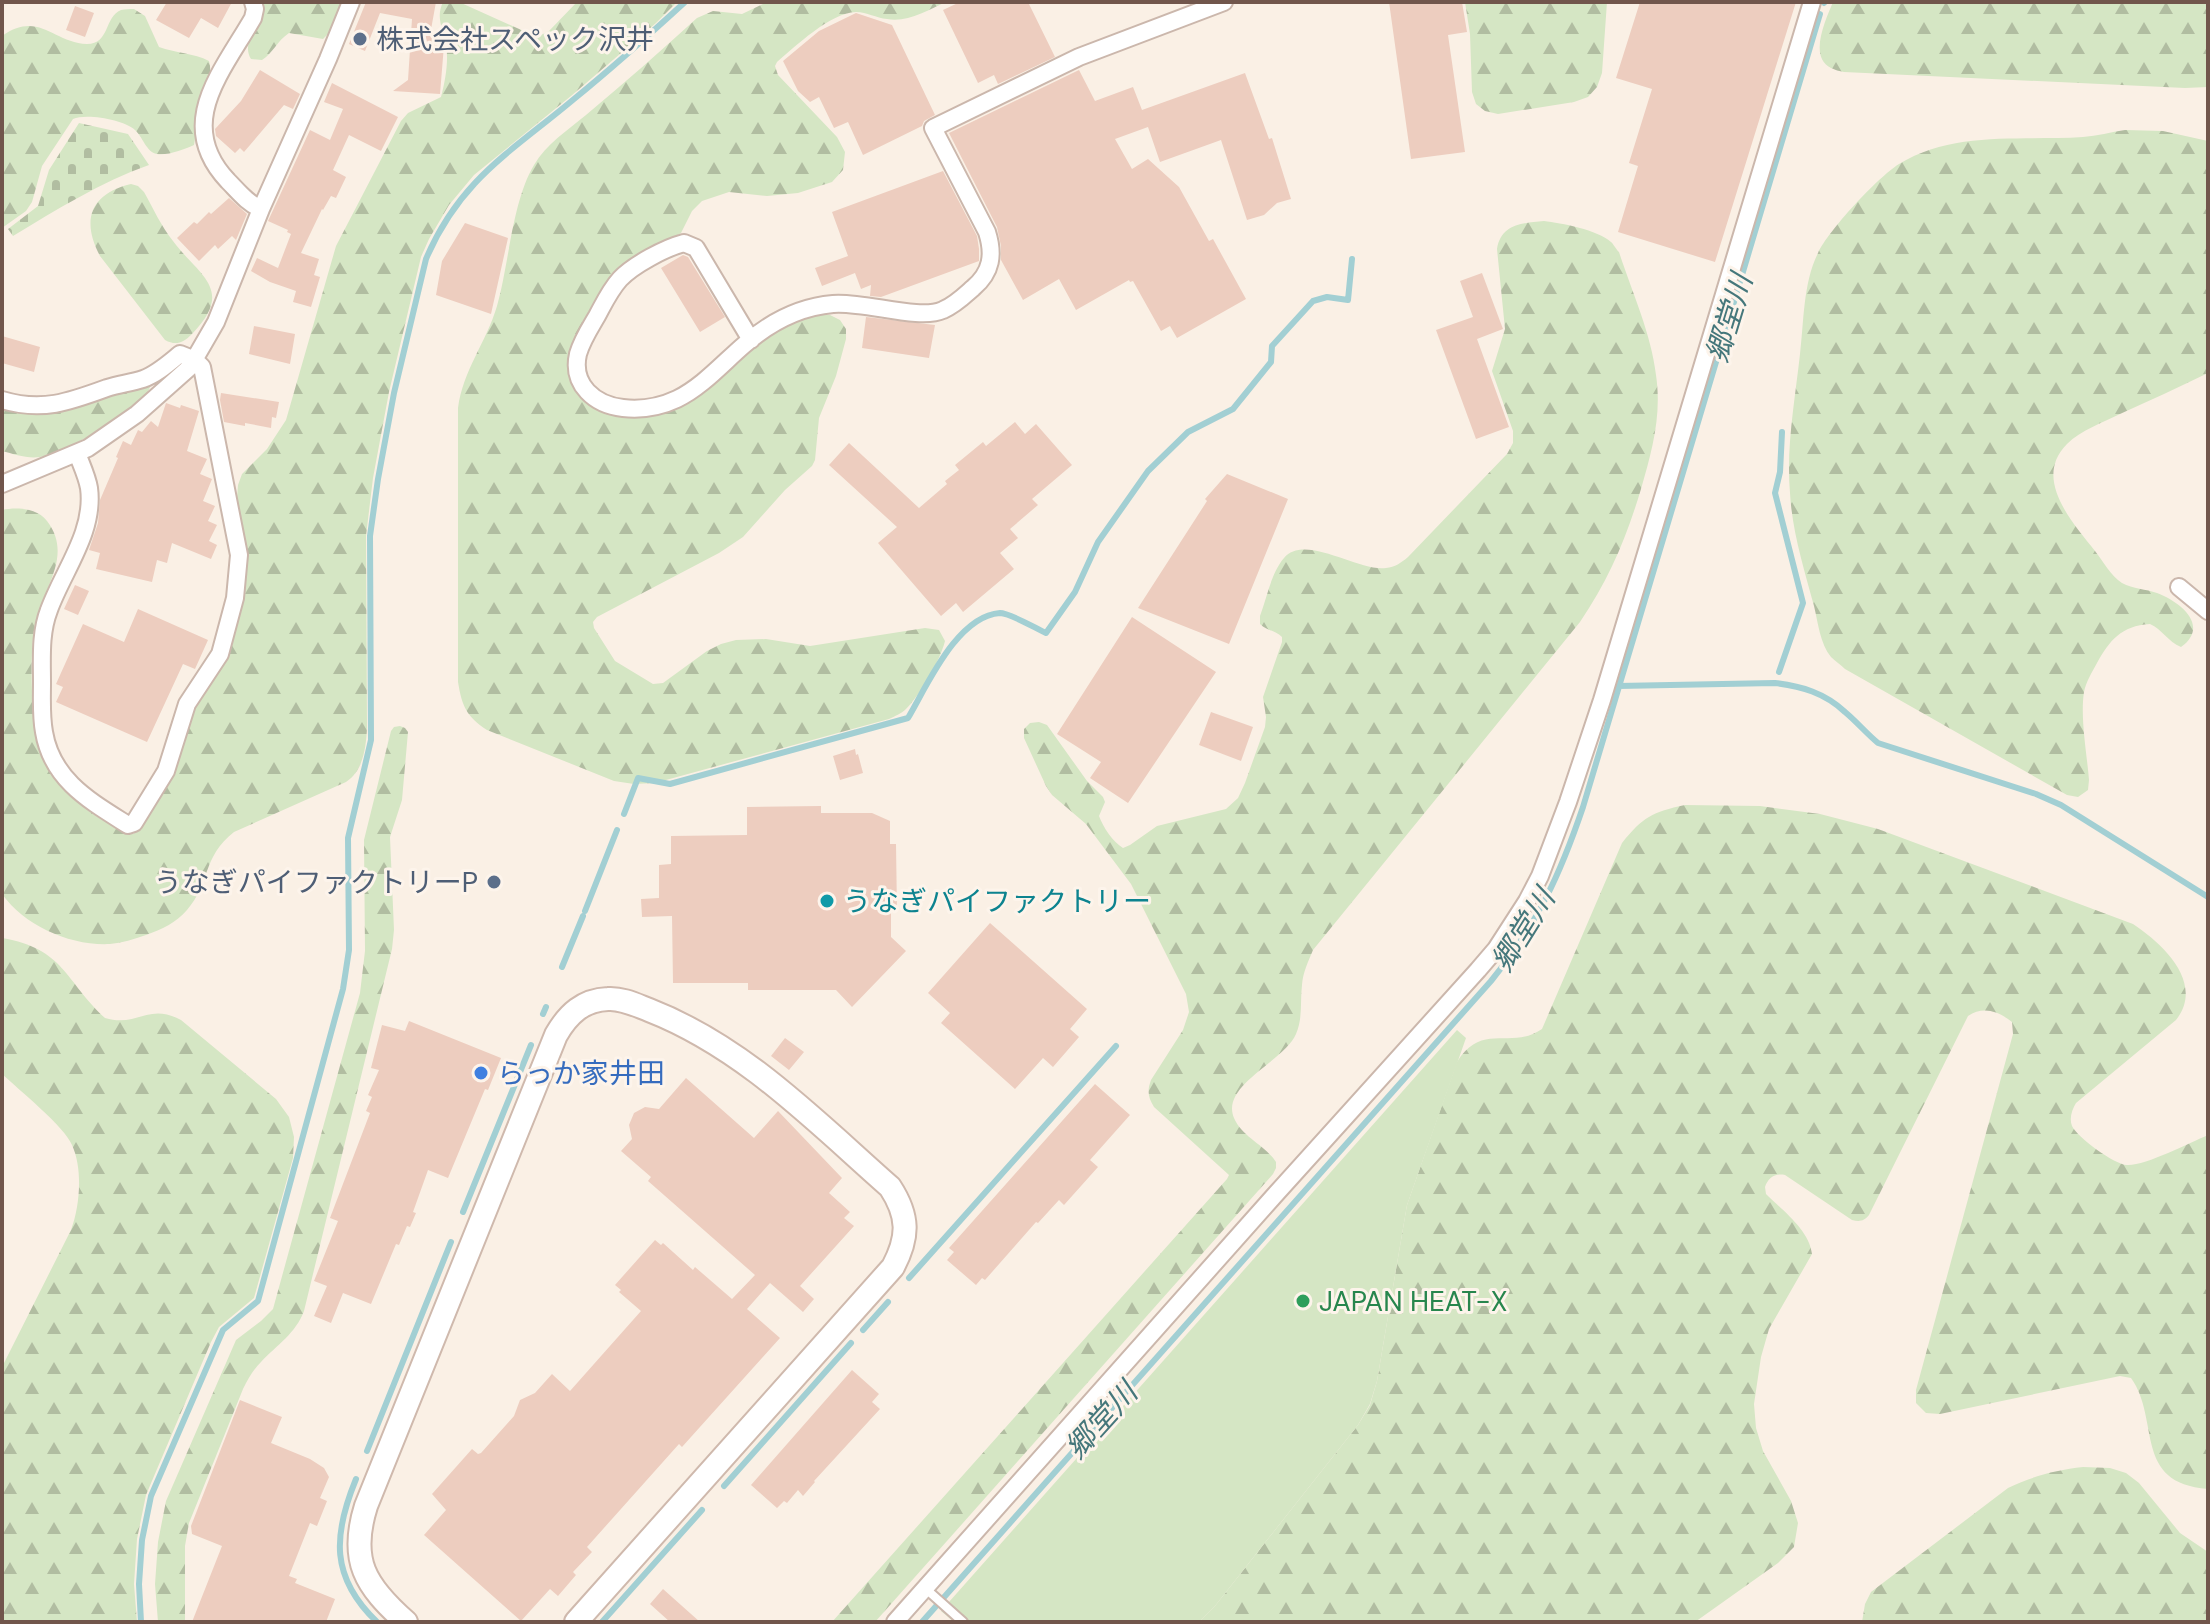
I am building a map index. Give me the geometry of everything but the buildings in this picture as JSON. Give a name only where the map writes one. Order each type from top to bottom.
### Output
[{"type":"street","points":[[253,2],[253,18],[210,93],[202,123],[206,146],[215,166],[251,205],[261,209]]},
{"type":"street","points":[[2,484],[88,448],[137,414],[171,386],[195,360],[216,322],[261,209],[351,2]]},
{"type":"street","points":[[751,340],[696,248],[684,243],[632,268],[612,288],[582,343],[577,357],[577,371],[590,395],[601,403],[630,409],[646,408],[661,405],[690,391],[784,317],[823,305],[864,304],[927,314],[941,312],[977,285],[986,274],[991,260],[991,246],[987,232],[933,128],[1079,57],[1224,2]]},
{"type":"street","points":[[895,1622],[929,1593],[1263,1207],[1478,970],[1505,937],[1527,901],[1555,839],[1602,700],[1812,2]]},
{"type":"street","points":[[2,400],[35,405],[82,399],[125,382],[143,379],[180,354],[195,360],[202,367],[239,555],[235,598],[220,654],[187,704],[166,771],[134,823],[128,825],[85,798],[65,779],[48,748],[44,730],[43,627],[82,536],[89,504],[87,480],[77,453]]},
{"type":"street","points":[[2179,587],[2208,611]]},
{"type":"street","points":[[406,1622],[379,1597],[361,1563],[359,1534],[366,1506],[556,1035],[564,1020],[577,1008],[593,1000],[612,998],[631,1002],[702,1035],[766,1078],[890,1187],[902,1209],[905,1235],[893,1267],[576,1622]]},
{"type":"lane","points":[[929,1593],[963,1622]]},
{"type":"green space","points":[[262,2],[341,2],[323,39],[289,33],[262,60],[251,59],[248,45],[261,17]]},
{"type":"green space","points":[[443,2],[459,2],[537,37],[549,31],[577,2],[677,2],[571,96],[474,175],[449,205],[421,257],[389,392],[373,478],[366,536],[367,728],[364,751],[356,772],[346,782],[234,832],[216,851],[200,890],[183,915],[163,928],[110,944],[79,942],[50,932],[23,916],[2,894],[2,510],[20,509],[38,513],[55,534],[58,547],[54,573],[33,637],[33,709],[41,754],[55,780],[75,800],[124,833],[133,834],[141,829],[174,774],[195,708],[229,657],[244,599],[248,555],[237,498],[238,485],[242,474],[267,449],[286,420],[336,246],[401,121],[408,113],[441,97],[447,58],[440,19]]},
{"type":"green space","points":[[767,2],[946,2],[917,15],[895,20],[860,12],[846,14],[814,31],[777,62],[778,75],[837,137],[845,152],[843,170],[832,182],[798,193],[767,196],[729,192],[702,201],[692,211],[681,233],[616,272],[582,326],[570,372],[584,400],[597,410],[612,414],[647,416],[663,412],[787,324],[816,314],[830,315],[840,320],[846,329],[836,376],[819,418],[812,466],[785,490],[743,537],[719,553],[597,617],[593,622],[594,628],[615,661],[653,684],[663,683],[707,651],[736,640],[766,639],[810,646],[925,628],[939,630],[945,641],[934,668],[917,695],[904,711],[889,719],[655,783],[614,781],[487,730],[474,720],[463,704],[458,682],[458,408],[470,369],[497,306],[521,197],[539,157],[697,18],[713,11],[742,14]]},
{"type":"green space","points":[[1465,2],[1607,2],[1602,73],[1597,87],[1588,97],[1574,102],[1498,114],[1485,111],[1476,104],[1472,92],[1470,34]]},
{"type":"green space","points":[[1833,2],[2208,2],[2208,87],[1840,71],[1824,63],[1820,47],[1823,27]]},
{"type":"green space","points":[[134,9],[145,16],[159,47],[209,61],[209,78],[197,105],[194,145],[157,154],[150,150],[135,130],[123,123],[96,117],[73,119],[42,166],[32,202],[26,211],[2,228],[2,36],[26,26],[46,30],[75,42],[94,43],[100,40],[116,13]]},
{"type":"green space","points":[[79,123],[128,134],[149,165],[96,188],[13,236],[8,229],[38,206],[49,170]]},
{"type":"green space","points":[[2125,130],[2163,131],[2208,141],[2208,373],[2092,427],[2073,439],[2057,457],[2055,486],[2067,514],[2114,576],[2126,585],[2157,593],[2175,602],[2189,616],[2193,631],[2181,647],[2154,626],[2140,625],[2124,631],[2107,647],[2091,673],[2084,692],[2083,724],[2089,780],[2088,790],[2078,797],[2067,795],[1845,669],[1831,657],[1820,633],[1796,536],[1790,493],[1790,441],[1805,303],[1813,265],[1823,243],[1879,180],[1899,164],[1942,146],[1989,139],[2083,137]]},
{"type":"green space","points":[[131,184],[144,192],[165,229],[202,274],[212,294],[205,318],[186,340],[179,343],[165,340],[100,256],[94,243],[91,220],[98,202],[117,188]]},
{"type":"green space","points":[[1544,221],[1589,231],[1613,244],[1619,252],[1654,359],[1658,404],[1652,447],[1629,525],[1608,574],[1580,622],[1313,950],[1303,976],[1296,1034],[1280,1054],[1245,1084],[1232,1106],[1238,1125],[1276,1162],[1273,1174],[875,1622],[832,1622],[1229,1175],[1150,1100],[1151,1080],[1183,1030],[1189,1012],[1186,994],[1131,884],[1086,824],[1046,786],[1024,738],[1024,729],[1030,723],[1047,725],[1087,781],[1103,797],[1105,802],[1099,816],[1109,834],[1123,848],[1157,826],[1226,809],[1238,798],[1265,727],[1263,697],[1282,642],[1282,637],[1260,624],[1260,616],[1273,578],[1284,558],[1293,551],[1305,550],[1374,568],[1398,564],[1507,454],[1513,443],[1513,431],[1492,371],[1505,329],[1497,249],[1503,234],[1514,226]]},
{"type":"green space","points":[[146,384],[150,387],[133,407],[66,448],[35,457],[2,451],[2,404]]},
{"type":"green space","points":[[400,726],[408,732],[402,800],[390,837],[392,949],[304,1311],[291,1332],[258,1365],[243,1389],[189,1523],[185,1546],[185,1622],[158,1622],[155,1584],[158,1542],[166,1501],[236,1340],[273,1309],[360,993],[365,951],[364,840],[391,731]]},
{"type":"green space","points":[[1685,805],[1760,806],[1820,814],[1878,829],[2133,924],[2156,942],[2177,966],[2186,992],[2184,1006],[2176,1020],[2076,1103],[2071,1120],[2075,1131],[2088,1143],[2106,1156],[2127,1165],[2156,1158],[2208,1135],[2208,1489],[2184,1484],[2168,1475],[2158,1462],[2140,1395],[2131,1378],[2120,1376],[1940,1414],[1926,1413],[1916,1403],[1916,1390],[2013,1034],[2012,1022],[2007,1018],[1990,1011],[1979,1011],[1968,1016],[1865,1219],[1852,1220],[1785,1175],[1772,1177],[1765,1187],[1766,1194],[1801,1229],[1812,1254],[1769,1329],[1754,1404],[1756,1428],[1763,1451],[1791,1501],[1798,1523],[1794,1547],[1778,1563],[1695,1622],[1199,1622],[1215,1606],[1358,1425],[1370,1405],[1377,1381],[1407,1205],[1457,1062],[1467,1050],[1487,1039],[1519,1038],[1542,1029],[1622,843],[1649,817]]},
{"type":"green space","points":[[2,938],[23,943],[51,958],[105,1018],[126,1020],[160,1014],[181,1020],[276,1099],[289,1117],[294,1137],[293,1158],[254,1298],[219,1327],[146,1495],[137,1539],[134,1584],[137,1622],[2,1622],[2,1367],[71,1230],[79,1188],[78,1165],[68,1137],[2,1074]]},
{"type":"green space","name":"JAPAN HEAT-X","points":[[1457,1030],[1466,1038],[1407,1205],[1377,1381],[1370,1404],[1358,1425],[1215,1606],[1199,1622],[954,1622],[941,1611]]},
{"type":"green space","points":[[2083,1467],[2110,1468],[2126,1473],[2139,1483],[2180,1533],[2208,1552],[2208,1622],[1862,1622],[1871,1592],[2008,1488],[2045,1474]]},
{"type":"waterway","points":[[141,1622],[139,1584],[142,1540],[151,1496],[223,1330],[258,1301],[343,989],[349,950],[348,838],[371,740],[370,536],[394,393],[426,259],[455,208],[489,169],[685,2]]},
{"type":"waterway","name":"郷堂川","points":[[922,1622],[1491,981],[1522,940],[1546,898],[1583,807],[1820,14]]},
{"type":"waterway","points":[[624,814],[638,778],[670,784],[908,718],[957,639],[984,617],[1004,614],[1046,633],[1075,592],[1098,542],[1148,471],[1188,432],[1233,409],[1271,362],[1272,346],[1313,301],[1327,297],[1348,300],[1352,259]]},
{"type":"waterway","points":[[1779,672],[1803,603],[1775,493],[1780,472],[1782,432]]},
{"type":"waterway","points":[[1618,686],[1775,683],[1812,692],[1837,705],[1878,743],[2061,805],[2208,897]]},
{"type":"waterway","points":[[585,911],[617,830]]},
{"type":"waterway","points":[[562,967],[583,916]]},
{"type":"waterway","points":[[543,1014],[546,1007]]},
{"type":"waterway","points":[[463,1212],[531,1045]]},
{"type":"waterway","points":[[909,1278],[1116,1046]]},
{"type":"waterway","points":[[367,1451],[451,1242]]},
{"type":"waterway","points":[[863,1330],[888,1302]]},
{"type":"waterway","points":[[724,1486],[851,1343]]},
{"type":"waterway","points":[[356,1479],[343,1519],[340,1555],[351,1589],[377,1622]]},
{"type":"waterway","points":[[602,1622],[702,1510]]},
{"type":"place","name":"株式会社スペック沢井","points":[[360,39]]},
{"type":"place","name":"うなぎパイファクトリーP","points":[[494,882]]},
{"type":"place","name":"うなぎパイファクトリー","points":[[827,901]]},
{"type":"place","name":"らっか家井田","points":[[481,1073]]},
{"type":"place","name":"JAPAN HEAT-X","points":[[1303,1301]]}]
